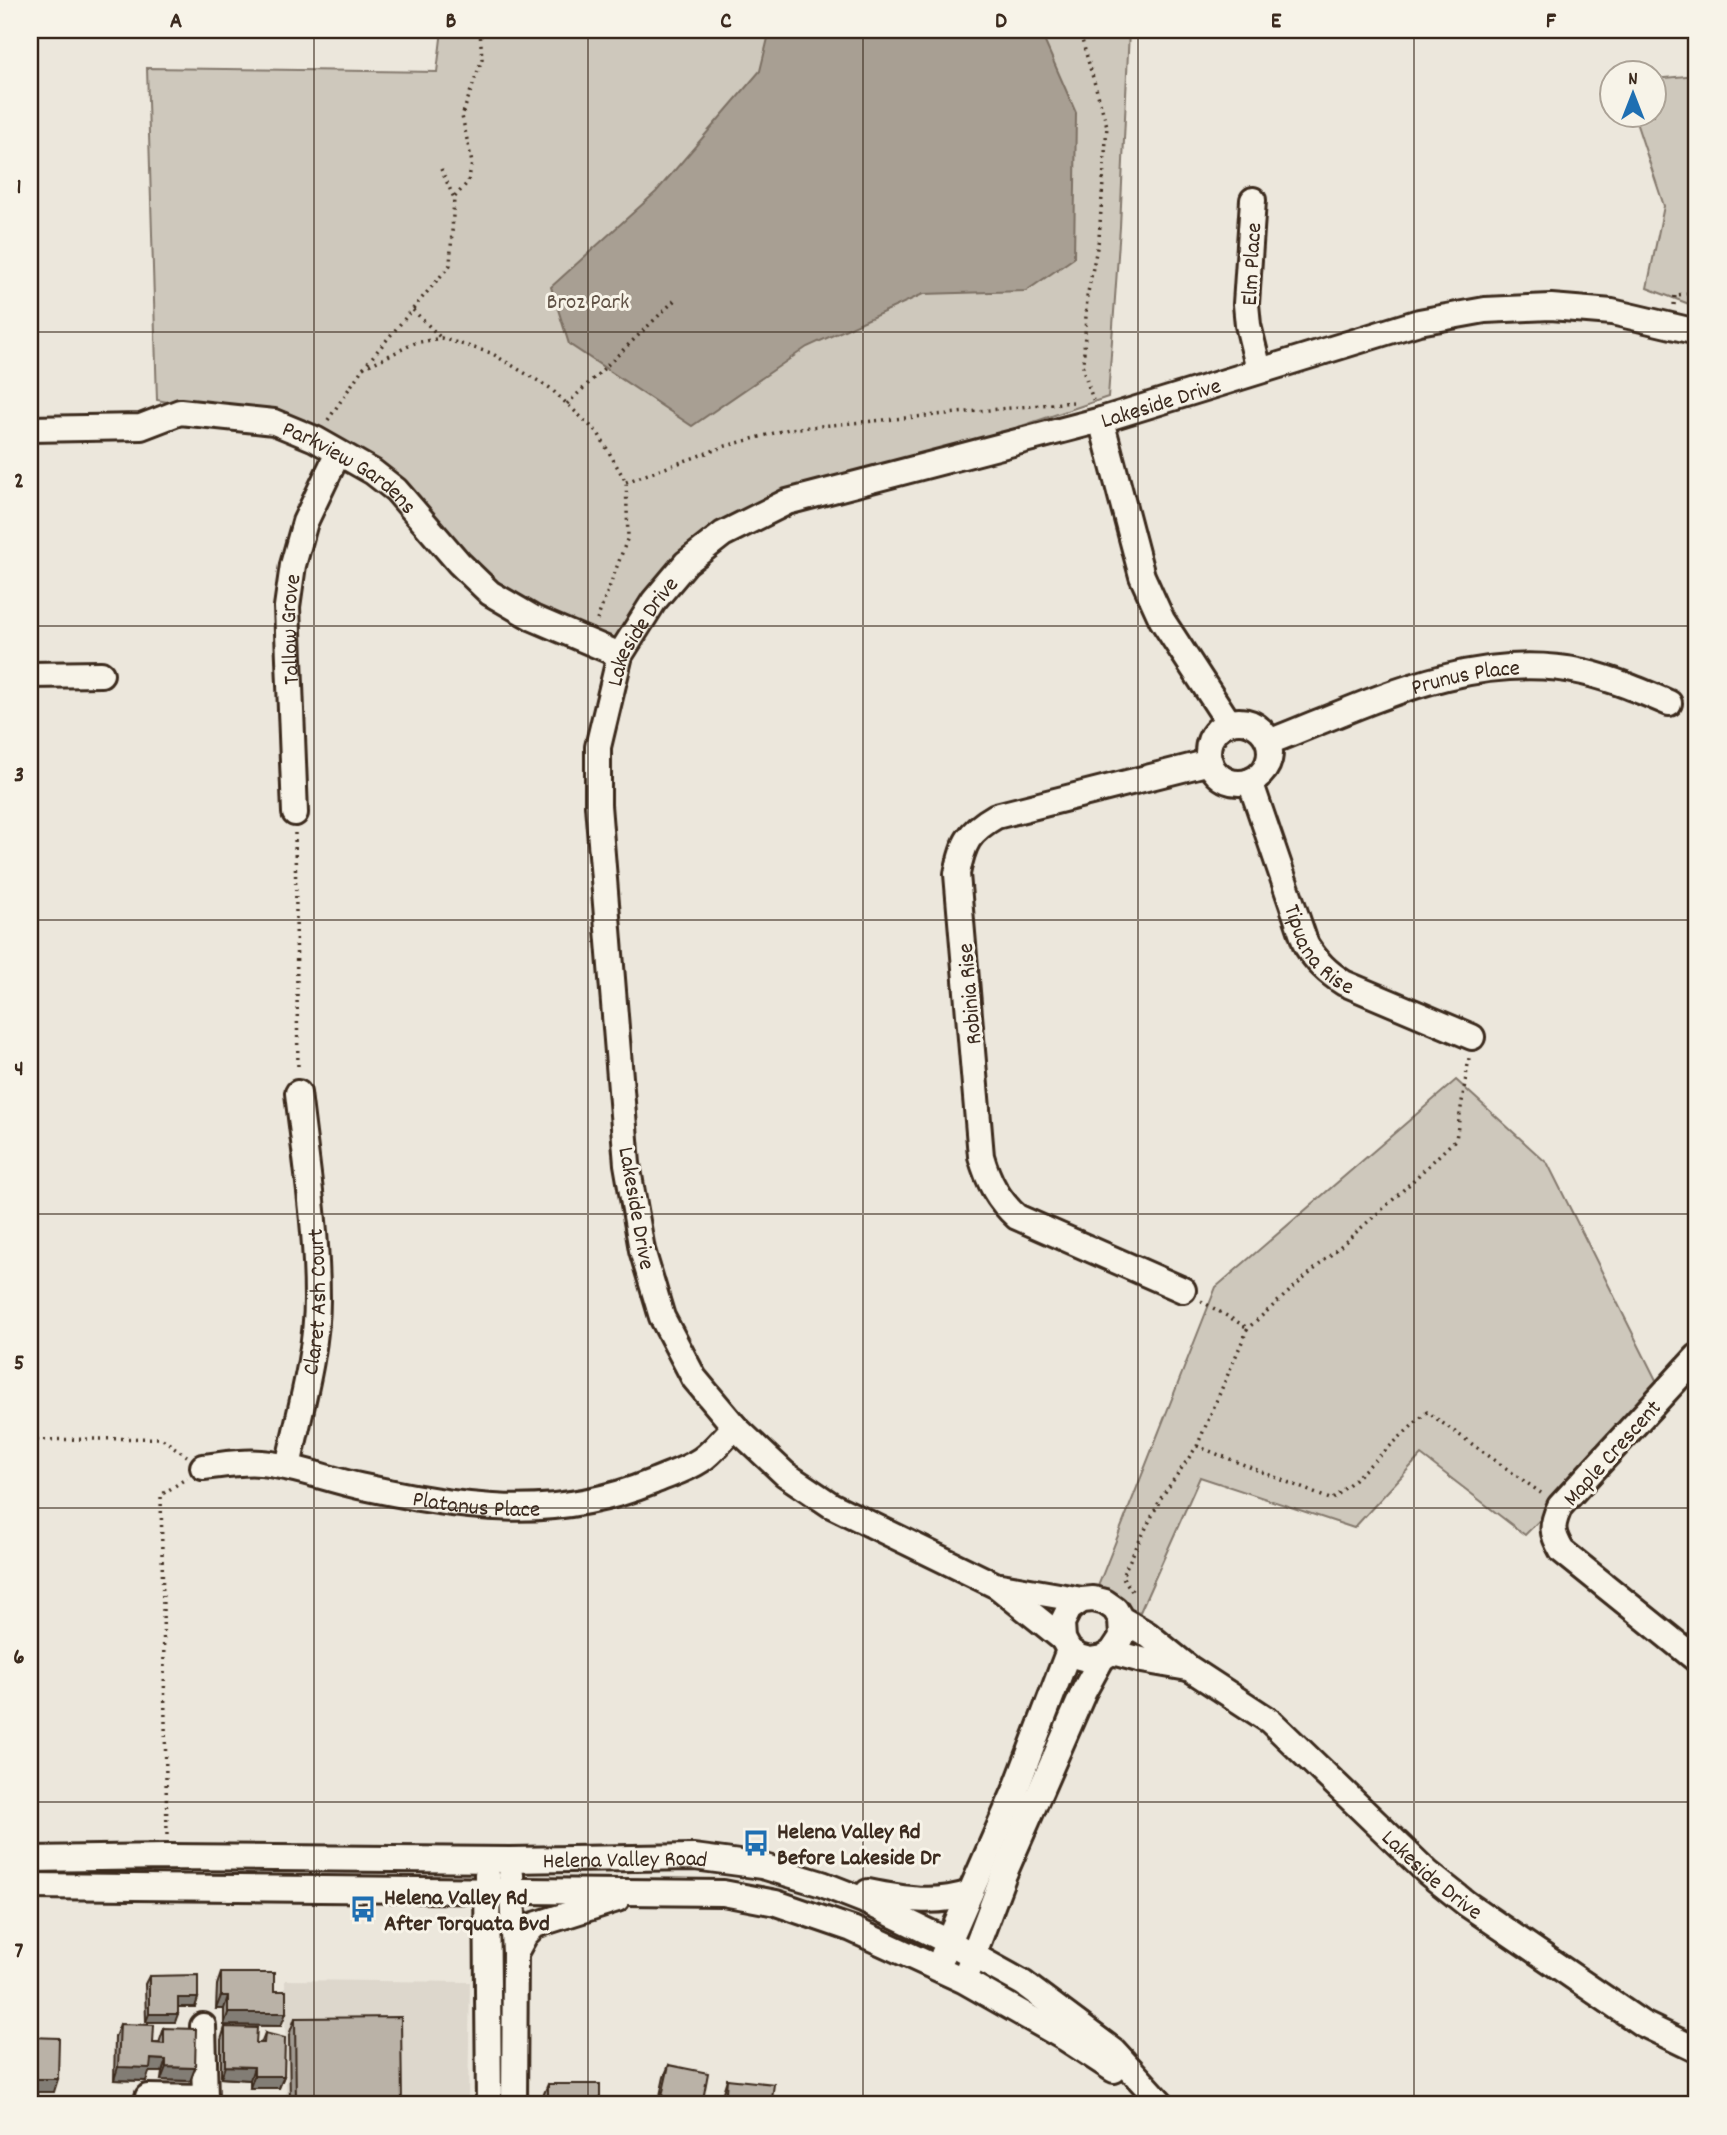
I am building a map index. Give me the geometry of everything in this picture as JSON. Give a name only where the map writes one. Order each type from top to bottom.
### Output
[{"type":"street","name":"Elm Place","points":[[1253,200],[1246,304],[1259,370]]},
{"type":"street","name":"Lakeside Drive","points":[[1189,1668],[1107,1655],[1090,1660],[1079,1657],[997,1586],[831,1505],[785,1474],[735,1427],[694,1378],[662,1317],[642,1250],[627,1164],[598,805],[598,747],[620,655],[654,601],[687,563],[723,534],[787,502],[1101,420],[1419,322],[1486,310],[1551,307],[1612,312],[1697,332]]},
{"type":"street","name":"Parkview Gardens","points":[[30,429],[141,427],[180,412],[274,422],[315,439],[373,472],[396,491],[459,563],[490,593],[533,618],[620,655]]},
{"type":"street","points":[[1101,420],[1142,576],[1152,600],[1229,723]]},
{"type":"street","name":"Tallow Grove","points":[[295,813],[287,607],[293,565],[305,523],[338,453]]},
{"type":"street","name":"Prunus Place","points":[[1269,742],[1427,681],[1501,668],[1548,667],[1583,672],[1628,685],[1669,703]]},
{"type":"street","points":[[30,675],[101,674]]},
{"type":"street","points":[[1229,723],[1253,724],[1269,742],[1267,765],[1260,775],[1250,781],[1238,783],[1226,780],[1216,773],[1210,762],[1212,739],[1229,723]]},
{"type":"street","name":"Robinia Rise","points":[[1183,1290],[1017,1217],[1003,1204],[995,1191],[981,1156],[957,874],[968,838],[978,826],[996,816],[1210,762]]},
{"type":"street","name":"Tipuana Rise","points":[[1250,781],[1307,945],[1315,960],[1344,983],[1472,1037]]},
{"type":"street","name":"Claret Ash Court","points":[[288,1467],[315,1332],[317,1300],[316,1253],[298,1093]]},
{"type":"street","name":"Maple Crescent","points":[[1697,1357],[1560,1506],[1553,1523],[1554,1537],[1562,1551],[1697,1660]]},
{"type":"street","name":"Platanus Place","points":[[203,1467],[259,1462],[446,1504],[505,1509],[553,1506],[601,1499],[675,1472],[701,1460],[735,1427]]},
{"type":"street","name":"Lakeside Drive","points":[[997,1586],[1082,1601],[1093,1599],[1105,1602],[1115,1609],[1121,1619],[1147,1634],[1189,1668],[1270,1721],[1428,1873],[1466,1904],[1641,2023],[1697,2050]]},
{"type":"street","points":[[936,1969],[1015,1791],[1066,1644],[1062,1623],[1069,1609],[1082,1601]]},
{"type":"street","points":[[963,1980],[1004,1874],[1084,1691],[1122,1637],[1121,1619]]},
{"type":"street","name":"Helena Valley Road","points":[[30,1859],[167,1857],[499,1860],[694,1857],[762,1866],[863,1900],[1024,1983],[1114,2051],[1156,2099]]},
{"type":"street","points":[[489,2105],[500,1890],[499,1860]]},
{"type":"street","points":[[822,1884],[899,1898],[928,1900],[953,1899],[970,1893]]},
{"type":"street","name":"Helena Valley Road","points":[[30,1886],[723,1893],[776,1903],[852,1929],[963,1980],[1065,2038],[1156,2099]]},
{"type":"street","points":[[500,1890],[515,1953],[514,2105]]},
{"type":"street","points":[[515,1953],[525,1935],[535,1925],[641,1892]]},
{"type":"street","points":[[148,2097],[210,2101],[202,2026]]},
{"type":"path","points":[[454,198],[468,182],[472,163],[462,116],[482,59],[480,30]]},
{"type":"path","points":[[1076,30],[1080,33],[1107,126],[1099,238],[1087,298],[1083,369],[1101,420]]},
{"type":"path","points":[[315,439],[363,368],[450,265],[454,198],[441,169]]},
{"type":"path","points":[[567,404],[676,299]]},
{"type":"path","points":[[412,309],[441,338]]},
{"type":"path","points":[[363,368],[415,342],[441,338],[491,353],[550,388],[598,433],[626,482],[628,537],[589,642]]},
{"type":"path","points":[[626,482],[726,446],[789,429],[1080,402]]},
{"type":"path","points":[[295,813],[298,1093]]},
{"type":"path","points":[[1136,1599],[1122,1576],[1161,1498],[1197,1446],[1248,1328],[1396,1197],[1456,1139],[1472,1037]]},
{"type":"path","points":[[1183,1290],[1248,1328]]},
{"type":"path","points":[[1197,1446],[1332,1500],[1427,1412],[1560,1506]]},
{"type":"path","points":[[30,1440],[161,1438],[203,1467],[161,1495],[167,1857]]},
{"type":"shaded area","points":[[770,30],[1036,30],[1041,33],[1076,113],[1074,258],[1026,291],[923,294],[807,347],[692,426],[569,344],[551,287],[656,192],[760,71]]},
{"type":"shaded area","points":[[285,1980],[470,1982],[468,2105],[286,2105]]},
{"type":"green space","name":"Broz Park","points":[[442,30],[1129,30],[1120,227],[1108,397],[846,485],[723,534],[620,655],[533,618],[396,490],[274,422],[157,400],[147,68],[437,72]]},
{"type":"green space","points":[[1697,75],[1697,307],[1647,288],[1664,206],[1639,130],[1668,130],[1668,78]]},
{"type":"green space","points":[[1456,1080],[1548,1164],[1663,1394],[1525,1535],[1421,1455],[1354,1528],[1200,1477],[1140,1612],[1093,1599],[1216,1287]]},
{"type":"building","points":[[221,1973],[274,1973],[274,1991],[286,1991],[286,2013],[228,2013],[228,1996],[221,1996]]},
{"type":"building","points":[[198,1975],[198,1998],[178,1998],[178,2014],[149,2014],[149,1976]]},
{"type":"building","points":[[401,2017],[402,2105],[296,2105],[295,2018]]},
{"type":"building","points":[[120,2024],[154,2025],[153,2043],[164,2044],[164,2028],[196,2029],[195,2068],[166,2067],[166,2060],[151,2059],[150,2068],[118,2067]]},
{"type":"building","points":[[225,2027],[257,2028],[256,2043],[264,2043],[265,2033],[285,2038],[284,2076],[254,2076],[254,2067],[225,2066]]},
{"type":"building","points":[[30,2037],[59,2038],[58,2079],[30,2079]]},
{"type":"building","points":[[669,2065],[708,2073],[702,2105],[660,2105]]},
{"type":"building","points":[[727,2079],[774,2084],[772,2099],[793,2101],[792,2105],[725,2105]]},
{"type":"building","points":[[548,2084],[600,2084],[600,2105],[548,2105]]},
{"type":"building","points":[[30,2094],[37,2094],[37,2105],[30,2105]]},
{"type":"building","points":[[106,2097],[141,2098],[140,2105],[104,2105]]},
{"type":"place","name":"Helena Valley Rd Before Lakeside Dr","points":[[756,1843]]},
{"type":"place","name":"Helena Valley Rd After Torquata Bvd","points":[[363,1909]]}]
